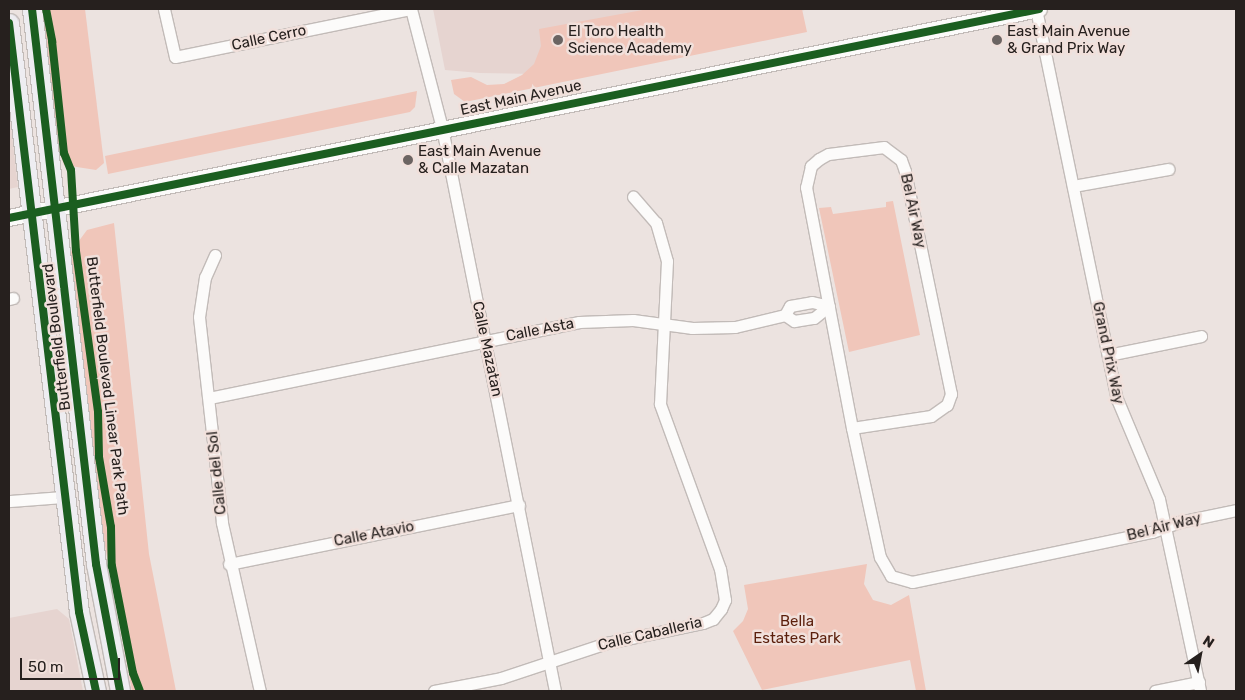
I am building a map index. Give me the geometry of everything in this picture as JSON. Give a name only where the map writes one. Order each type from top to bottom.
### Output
[{"type":"main road","name":"Butterfield Boulevard","points":[[32,9],[96,564],[120,691]]},
{"type":"main road","name":"East Main Avenue","points":[[9,218],[442,128],[1037,9]]},
{"type":"main road","name":"Butterfield Boulevard","points":[[9,23],[78,612],[96,691]]},
{"type":"street","name":"Calle Cerro","points":[[164,9],[175,57],[411,9]]},
{"type":"street","name":"Calle Mazatan","points":[[411,9],[442,128],[555,691]]},
{"type":"street","name":"Grand Prix Way","points":[[1037,9],[1122,417],[1159,498],[1199,687]]},
{"type":"street","name":"Bel Air Way","points":[[852,428],[931,416],[947,405],[951,394],[905,171],[902,160],[884,147],[828,154],[811,166],[806,177],[852,428],[880,557],[885,569],[901,580],[912,582],[1236,510]]},
{"type":"street","points":[[1074,186],[1168,169]]},
{"type":"street","name":"Calle Caballeria","points":[[434,691],[501,678],[607,643],[703,623],[713,619],[725,600],[720,569],[660,404],[667,261],[656,223],[632,197]]},
{"type":"street","name":"Calle del Sol","points":[[215,255],[205,277],[199,317],[229,564],[260,691]]},
{"type":"street","name":"Calle Asta","points":[[209,398],[485,341],[588,322],[633,320],[665,324],[735,327],[784,315],[790,306],[812,302],[829,306]]},
{"type":"street","points":[[1108,354],[1201,336]]},
{"type":"street","points":[[9,501],[64,497]]},
{"type":"street","name":"Calle Atavio","points":[[229,564],[519,505]]},
{"type":"street","points":[[1154,691],[1199,687]]},
{"type":"shaded area","name":"El Toro Health Science Academy","points":[[433,9],[805,10],[534,74],[445,70]]},
{"type":"shaded area","points":[[9,108],[18,187],[9,189]]},
{"type":"shaded area","points":[[57,609],[69,619],[83,691],[9,691],[9,618]]},
{"type":"green space","points":[[42,9],[85,9],[104,163],[96,170],[64,165],[58,148]]},
{"type":"green space","points":[[648,9],[802,9],[807,32],[465,102],[454,94],[451,80],[471,77],[487,85],[504,84],[522,75],[534,64],[541,46],[539,29]]},
{"type":"green space","points":[[417,91],[415,107],[410,112],[108,174],[105,156]]},
{"type":"green space","points":[[893,201],[920,335],[849,352],[819,208],[831,207],[833,214],[886,207],[886,202]]},
{"type":"green space","points":[[114,223],[149,554],[176,691],[132,691],[102,530],[70,253],[87,230]]},
{"type":"green space","name":"Bella Estates Park","points":[[867,564],[864,584],[873,600],[891,605],[909,595],[926,691],[916,691],[910,660],[762,690],[733,631],[743,621],[748,609],[744,585]]},
{"type":"cycle path","points":[[32,9],[96,564],[120,691]]},
{"type":"cycle path","name":"Butterfield Boulevad Linear Park Path","points":[[46,9],[52,41],[64,153],[71,170],[76,251],[98,412],[99,457],[111,527],[112,566],[133,673],[140,691]]},
{"type":"cycle path","points":[[9,218],[1039,9]]},
{"type":"cycle path","points":[[9,23],[79,612],[96,691]]},
{"type":"place","name":"El Toro Health Science Academy","points":[[558,40]]},
{"type":"place","name":"East Main Avenue & Grand Prix Way","points":[[997,40]]},
{"type":"place","name":"East Main Avenue & Calle Mazatan","points":[[408,160]]}]
